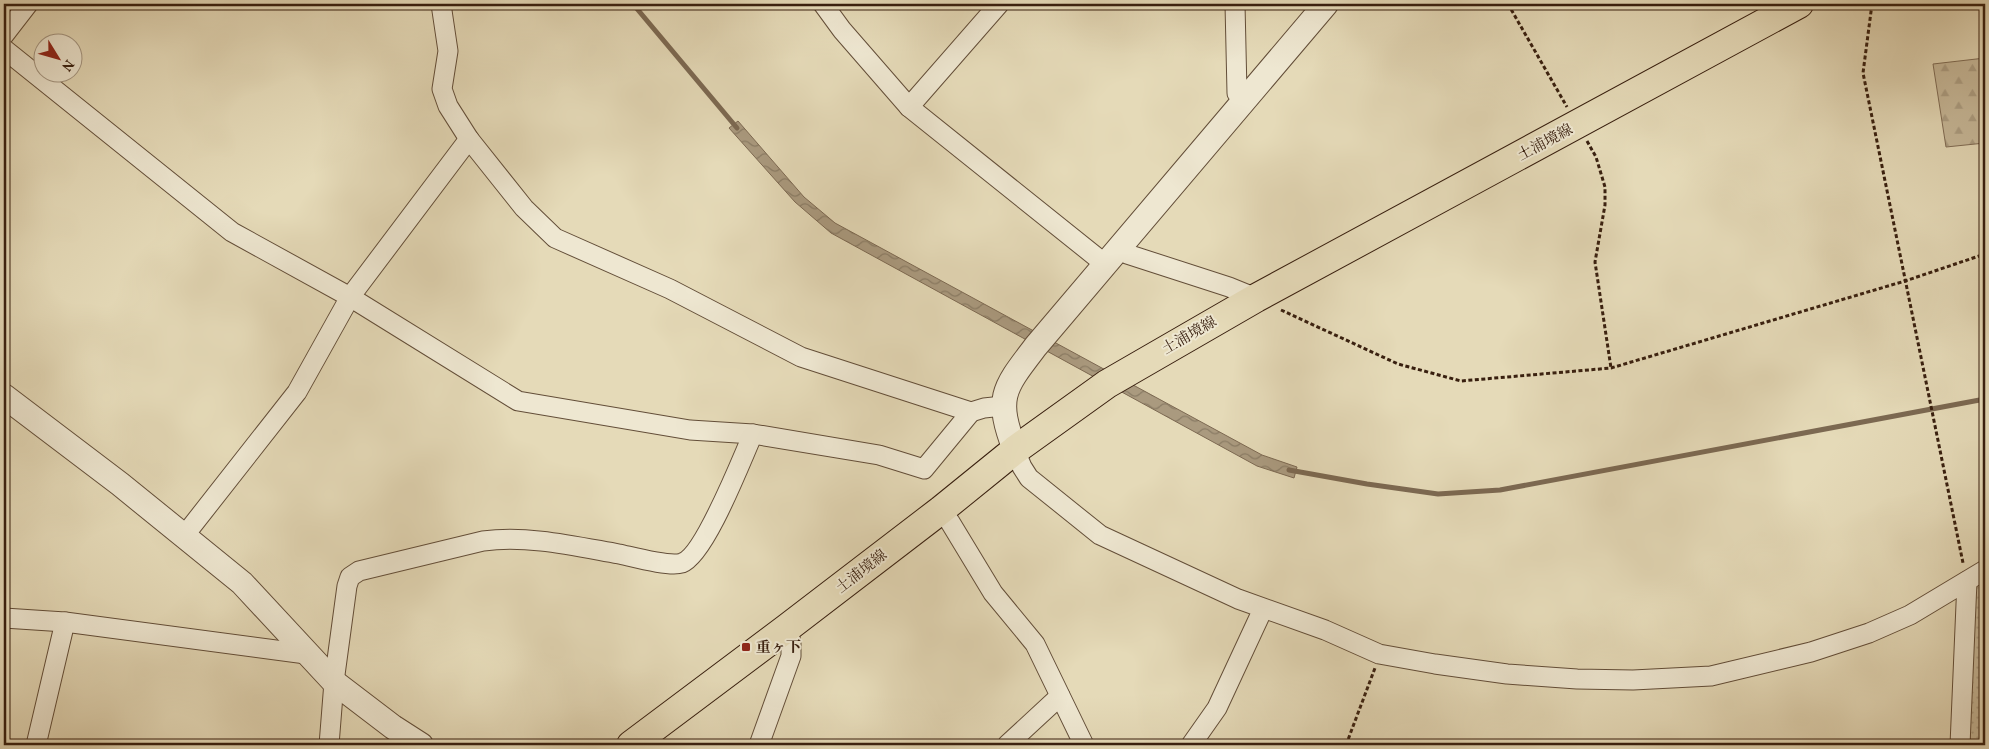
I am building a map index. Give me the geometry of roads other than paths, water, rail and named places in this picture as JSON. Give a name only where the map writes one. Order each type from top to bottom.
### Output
[{"type":"main road","name":"土浦境線","points":[[631,745],[941,510],[1015,450],[1122,374],[1256,298],[1799,4]]},
{"type":"street","points":[[4,35],[28,4]]},
{"type":"street","points":[[441,4],[448,50],[442,89],[448,106],[468,139],[524,208],[555,238],[670,289],[801,357],[971,412]]},
{"type":"street","points":[[823,4],[842,30],[910,107],[1112,256],[1127,254],[1229,287],[1256,298]]},
{"type":"street","points":[[910,107],[999,4]]},
{"type":"street","points":[[1235,4],[1237,93],[1246,100]]},
{"type":"street","points":[[1326,4],[1015,373],[1006,391],[1003,406],[1006,426],[1022,467],[1029,478],[1100,534],[1238,599],[1325,630],[1379,654],[1508,674],[1577,679],[1633,680],[1711,676],[1811,652],[1869,633],[1910,615],[1985,570]]},
{"type":"street","points":[[4,48],[232,232],[350,297],[518,401],[690,430],[753,434],[880,454],[924,469],[971,412],[984,408],[1003,406]]},
{"type":"street","points":[[184,536],[297,392],[350,297],[468,139]]},
{"type":"street","points":[[4,396],[120,484],[242,582],[306,654],[334,682],[393,727],[421,745]]},
{"type":"street","points":[[329,745],[334,682],[347,586],[350,577],[359,571],[483,541],[503,539],[562,543],[665,563],[682,563],[690,556],[712,526],[753,434]]},
{"type":"street","points":[[941,510],[993,593],[1035,644],[1084,745]]},
{"type":"street","points":[[1960,745],[1966,581]]},
{"type":"street","points":[[1191,745],[1217,708],[1263,608]]},
{"type":"street","points":[[4,618],[65,622],[306,654]]},
{"type":"street","points":[[36,745],[65,622]]},
{"type":"street","points":[[759,745],[791,656],[791,642],[787,628]]},
{"type":"street","points":[[1007,745],[1060,696]]},
{"type":"water","points":[[738,121],[804,197],[835,223],[1262,455],[1297,467],[1294,478],[1257,466],[831,233],[795,202],[729,128]]},
{"type":"waterway","points":[[633,4],[737,128]]},
{"type":"waterway","points":[[1289,470],[1438,494],[1500,490],[1985,399]]},
{"type":"place","name":"重ヶ下","points":[[746,647]]}]
